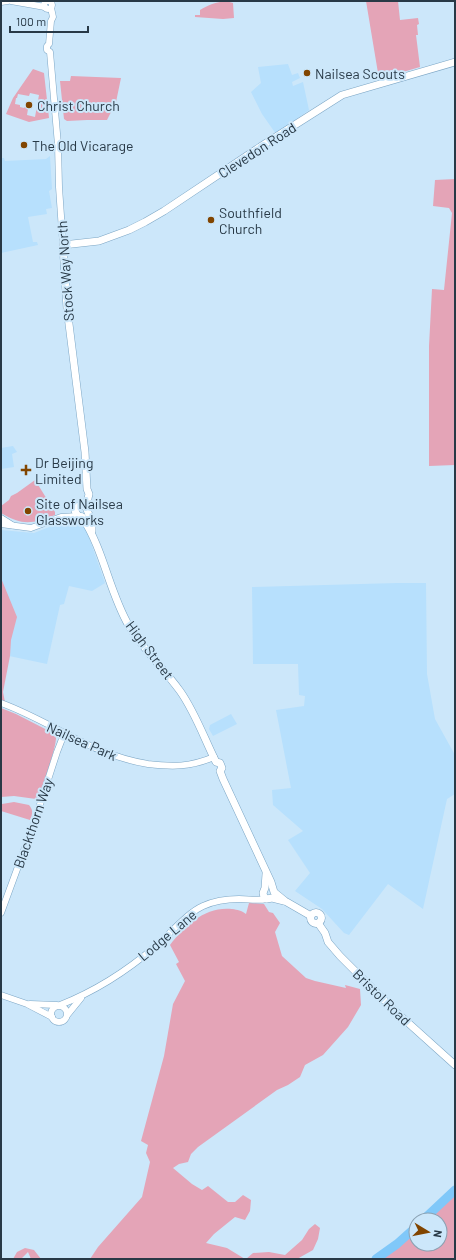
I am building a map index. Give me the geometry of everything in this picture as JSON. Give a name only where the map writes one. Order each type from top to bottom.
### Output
[{"type":"main road","name":"Clevedon Road","points":[[63,246],[98,241],[129,230],[145,222],[164,211],[260,146],[342,95],[455,62]]},
{"type":"main road","name":"Stock Way North","points":[[63,246],[67,308],[85,452],[87,489],[82,511]]},
{"type":"main road","name":"High Street","points":[[82,511],[92,523],[92,533],[120,608],[129,626],[181,692],[196,720],[215,760],[216,768],[220,771],[266,873],[269,893]]},
{"type":"main road","name":"Bristol Road","points":[[269,893],[311,916],[315,912],[320,914],[322,919],[318,923],[325,933],[328,942],[340,956],[395,1011],[455,1065]]},
{"type":"street","points":[[1,2],[8,1]]},
{"type":"street","points":[[11,1],[48,4]]},
{"type":"street","name":"Stock Way North","points":[[48,4],[47,17],[51,21],[47,50],[50,52],[58,145],[63,246]]},
{"type":"street","points":[[1,518],[1,523],[22,528],[31,528],[82,511]]},
{"type":"street","points":[[1,518],[12,525]]},
{"type":"street","name":"Nailsea Park","points":[[1,704],[26,714],[105,753],[121,758],[149,764],[172,766],[186,766],[215,760]]},
{"type":"street","name":"Blackthorn Way","points":[[1,913],[34,823],[64,734]]},
{"type":"street","name":"Lodge Lane","points":[[27,1004],[59,1005],[88,992],[119,974],[142,957],[195,910],[204,906],[228,900],[253,900],[269,893]]},
{"type":"street","name":"Lodge Lane","points":[[68,1014],[76,1003],[88,992]]},
{"type":"street","name":"Lodge Lane","points":[[1,995],[27,1004],[52,1017]]},
{"type":"street","points":[[59,1005],[65,1007],[68,1014],[64,1020],[60,1022],[56,1021],[52,1017],[52,1010],[59,1005]]},
{"type":"shaded area","points":[[226,1],[233,3],[234,18],[223,19],[195,17],[195,15],[200,15],[200,10],[215,3]]},
{"type":"shaded area","points":[[366,1],[398,1],[400,20],[418,18],[418,35],[416,35],[420,67],[379,79]]},
{"type":"shaded area","points":[[288,64],[292,75],[298,73],[300,78],[292,82],[293,86],[303,82],[309,110],[276,134],[262,114],[251,92],[261,83],[258,67]]},
{"type":"shaded area","points":[[33,69],[44,73],[49,118],[29,122],[6,114],[13,98]],"holes":[[[30,93],[39,95],[35,117],[27,115],[28,109],[26,109],[26,106],[24,108],[15,104],[18,94],[29,96]]]},
{"type":"shaded area","points":[[71,76],[121,78],[116,102],[107,120],[67,121],[64,119],[60,81],[70,81]]},
{"type":"shaded area","points":[[50,156],[52,189],[49,191],[52,208],[46,209],[47,214],[28,217],[33,242],[37,242],[38,245],[1,253],[1,158],[4,158],[5,161],[46,159]]},
{"type":"shaded area","points":[[455,179],[455,465],[429,466],[429,346],[432,289],[444,290],[452,213],[449,208],[433,206],[435,180]]},
{"type":"shaded area","points":[[13,446],[17,452],[12,454],[14,467],[1,469],[1,448]]},
{"type":"shaded area","points":[[35,480],[55,512],[55,515],[34,522],[22,522],[1,513],[1,506],[9,500],[11,496]]},
{"type":"shaded area","points":[[70,520],[79,521],[85,526],[105,583],[92,591],[69,586],[64,604],[60,605],[47,664],[9,656],[1,582],[1,530],[34,533]]},
{"type":"shaded area","points":[[1,578],[17,617],[11,640],[10,656],[3,692],[5,702],[1,700]]},
{"type":"shaded area","points":[[426,583],[427,674],[435,719],[455,755],[455,794],[447,799],[423,909],[388,884],[349,935],[344,933],[322,909],[295,891],[310,873],[288,840],[303,831],[273,805],[272,790],[291,788],[276,710],[304,706],[305,696],[299,695],[298,664],[253,664],[252,587]]},
{"type":"shaded area","points":[[1,708],[16,714],[56,736],[49,765],[39,796],[36,799],[14,796],[1,797]]},
{"type":"shaded area","points":[[231,714],[237,724],[213,736],[209,729],[210,725]]},
{"type":"shaded area","points":[[14,802],[29,805],[32,812],[30,820],[1,811],[2,804]]},
{"type":"shaded area","points":[[249,903],[264,904],[269,912],[273,913],[280,923],[275,932],[282,956],[306,978],[346,988],[345,985],[360,989],[361,1005],[348,1027],[323,1055],[305,1065],[300,1077],[277,1090],[198,1147],[191,1154],[188,1162],[179,1164],[173,1168],[192,1184],[202,1190],[208,1186],[228,1202],[235,1202],[243,1195],[251,1200],[250,1211],[245,1220],[235,1217],[214,1234],[206,1243],[227,1248],[245,1259],[90,1259],[98,1247],[142,1197],[150,1162],[146,1153],[148,1145],[141,1141],[164,1056],[173,1004],[185,981],[176,964],[179,962],[170,945],[189,924],[197,918],[222,909],[238,910],[246,914]]},
{"type":"shaded area","points":[[455,1190],[455,1259],[379,1259],[408,1236],[408,1252],[448,1252],[448,1212],[431,1212]]},
{"type":"shaded area","points":[[315,1224],[320,1228],[318,1239],[313,1250],[297,1259],[246,1259],[253,1253],[269,1252],[285,1255],[302,1240],[309,1229]]},
{"type":"shaded area","points":[[25,1248],[34,1250],[41,1259],[31,1259],[28,1252],[21,1259],[13,1259],[17,1252]]},
{"type":"waterway","points":[[432,1212],[455,1190]]},
{"type":"waterway","points":[[376,1259],[408,1234]]},
{"type":"place","name":"Nailsea Scouts","points":[[307,73]]},
{"type":"place","name":"Christ Church","points":[[29,105]]},
{"type":"place","name":"The Old Vicarage","points":[[24,145]]},
{"type":"place","name":"Southfield Church","points":[[211,220]]},
{"type":"place","name":"Dr Beijing Limited","points":[[26,470]]},
{"type":"place","name":"Site of Nailsea Glassworks","points":[[28,511]]}]
